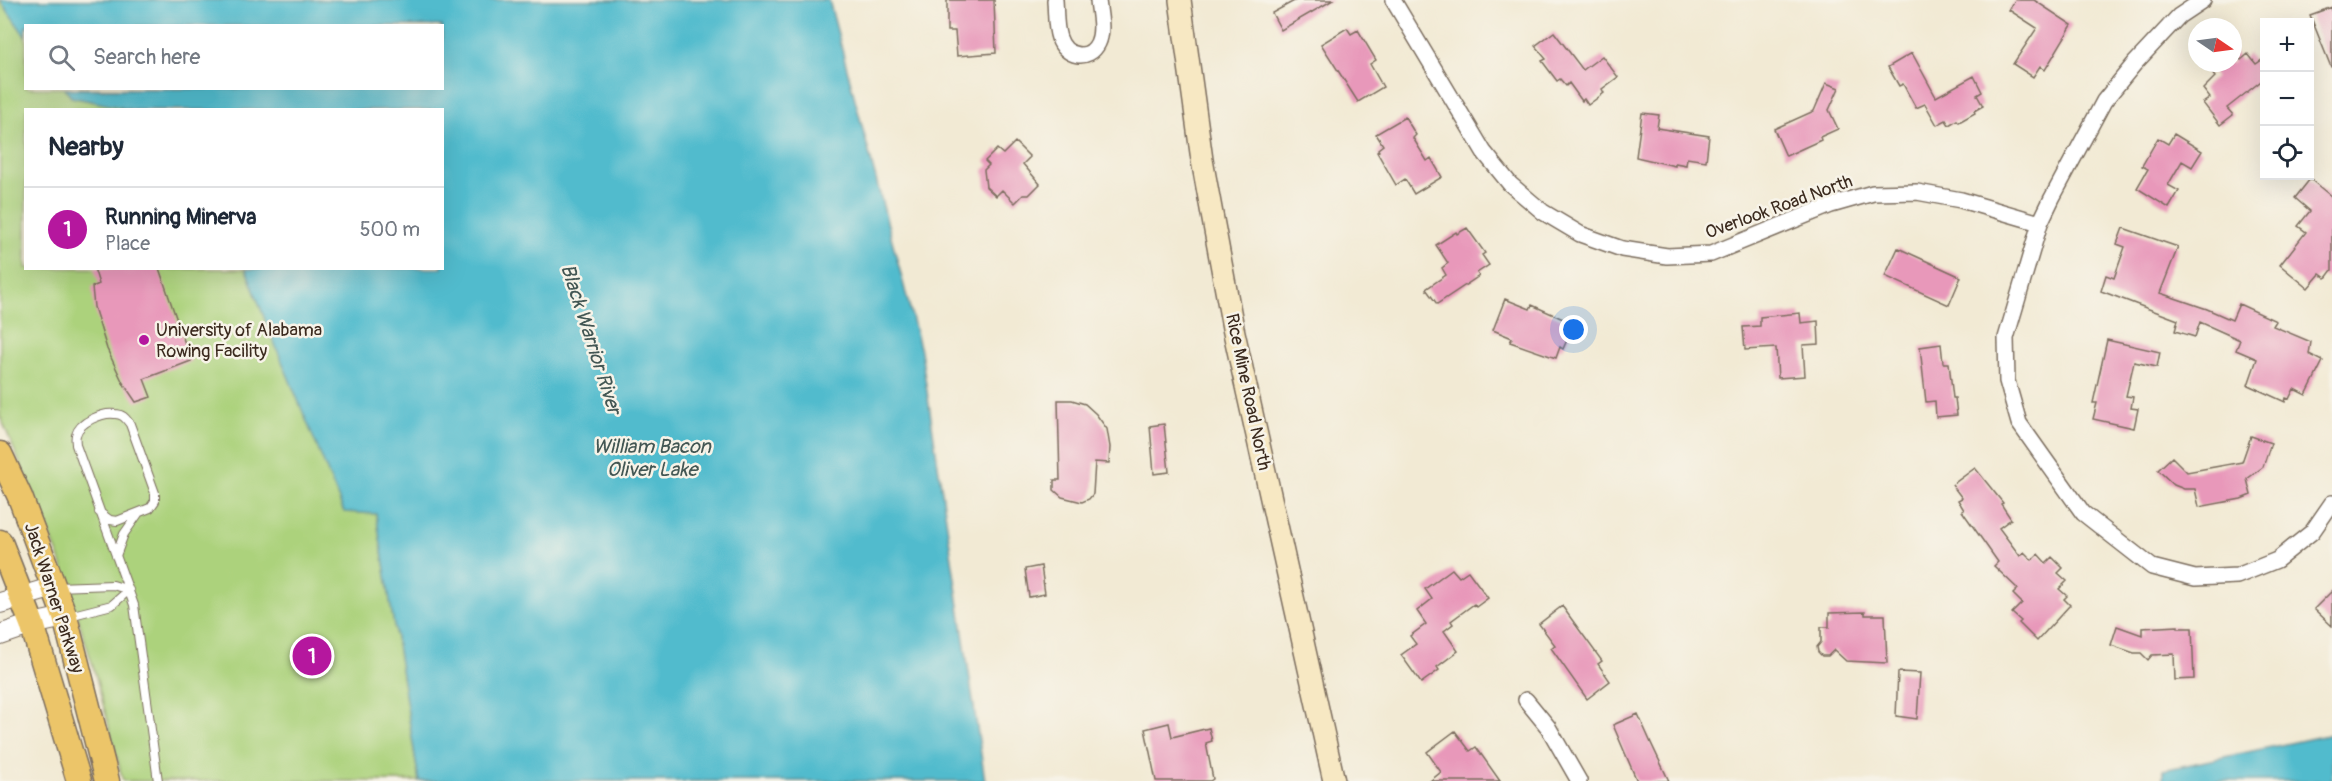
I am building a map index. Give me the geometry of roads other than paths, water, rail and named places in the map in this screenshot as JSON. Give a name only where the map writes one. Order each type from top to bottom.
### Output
[{"type":"main road","name":"Rice Mine Road North","points":[[1180,0],[1202,160],[1233,328],[1334,781]]},
{"type":"main road","name":"Jack Warner Parkway","points":[[0,454],[20,497],[65,617],[107,781]]},
{"type":"main road","name":"Jack Warner Parkway","points":[[0,542],[11,599],[32,624],[79,781]]},
{"type":"street","points":[[1055,0],[1058,37],[1070,54],[1081,56],[1092,51],[1098,43],[1101,33],[1098,0]]},
{"type":"street","name":"Overlook Road North","points":[[1393,0],[1484,152],[1510,184],[1543,212],[1580,234],[1612,245],[1667,256],[1711,254],[1831,205],[1873,193],[1917,192],[1961,200],[2040,223]]},
{"type":"street","points":[[2204,0],[2179,16],[2135,63],[2104,101],[2052,198],[2040,223],[2006,338],[2007,381],[2019,423],[2083,513],[2152,567],[2194,578],[2237,576],[2277,560],[2312,532],[2332,503]]},
{"type":"street","points":[[11,599],[54,587]]},
{"type":"street","points":[[0,635],[32,624],[65,617]]},
{"type":"street","points":[[1526,700],[1548,728],[1579,781]]},
{"type":"lane","points":[[99,512],[110,520],[117,521],[150,508],[155,501],[155,493],[130,424],[124,417],[116,414],[90,420],[81,426],[76,435],[76,445],[99,512],[115,557],[129,590],[135,614],[158,781]]},
{"type":"lane","points":[[115,557],[124,534],[139,513]]},
{"type":"lane","points":[[54,587],[113,585],[129,590]]},
{"type":"lane","points":[[65,617],[112,605],[129,590]]},
{"type":"water","name":"William Bacon Oliver Lake","points":[[0,0],[829,0],[921,351],[985,781],[419,781],[376,514],[344,512],[246,270],[444,270],[444,108],[124,108],[71,97],[66,90],[444,90],[444,24],[24,24],[24,35]]},
{"type":"water","points":[[2332,734],[2332,781],[2163,781],[2163,770]]},
{"type":"place","name":"University of Alabama Rowing Facility","points":[[144,340]]},
{"type":"place","name":"Running Minerva","points":[[312,656]]},
{"type":"water label","name":"Black Warrior River","points":[[591,339]]}]
